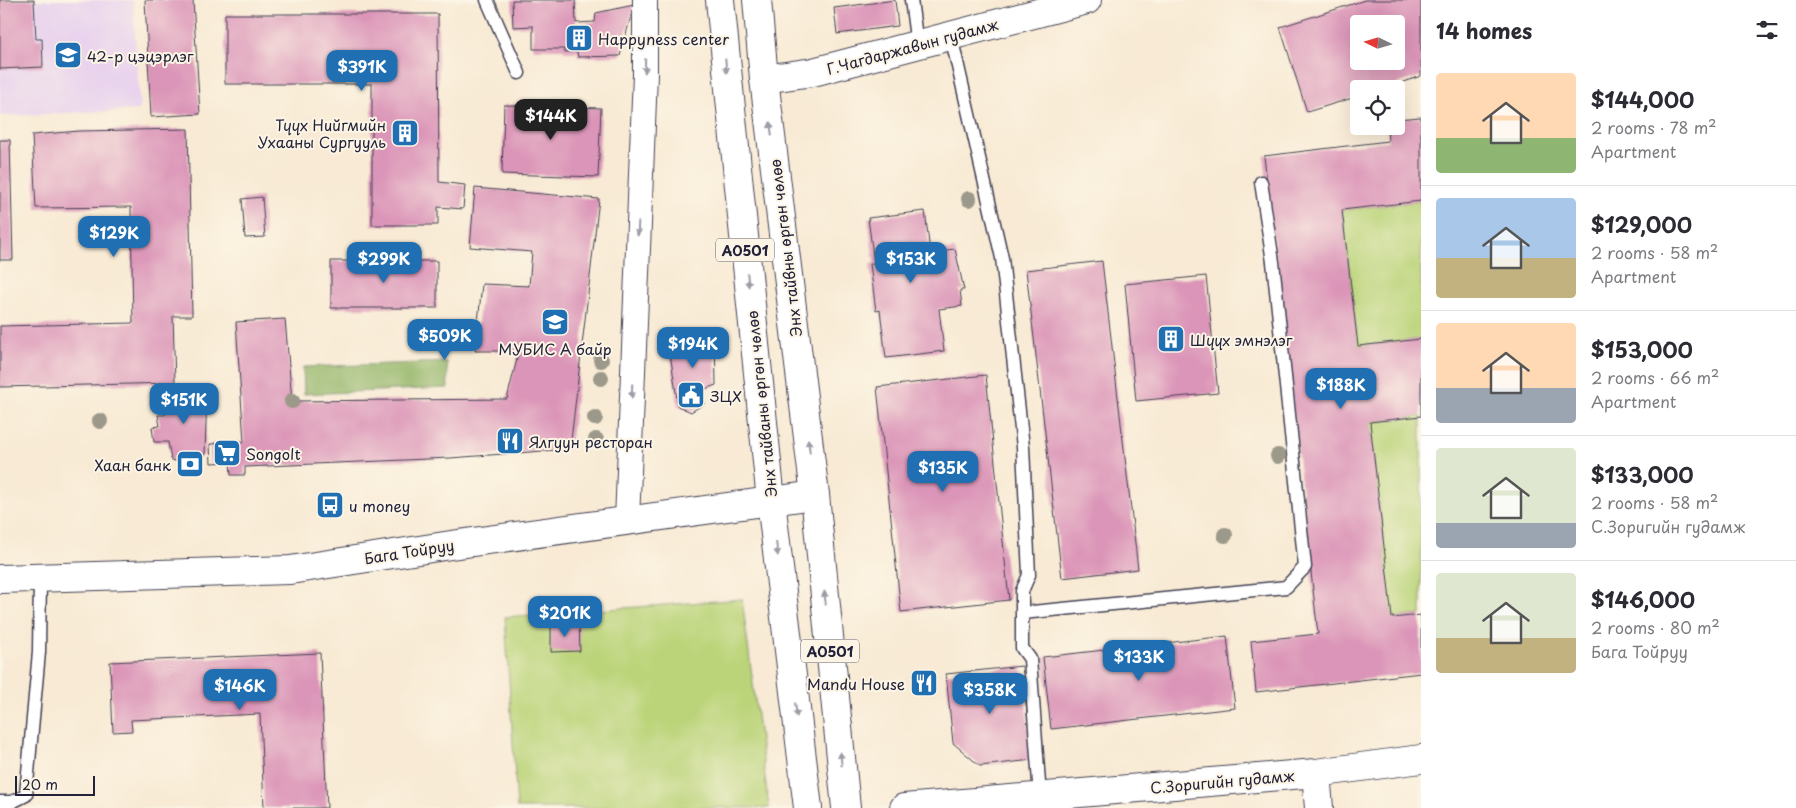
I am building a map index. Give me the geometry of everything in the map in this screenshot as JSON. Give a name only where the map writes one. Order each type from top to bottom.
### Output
[{"type":"main road","name":"Энх тайваны өргөн чөлөө","points":[[720,0],[771,500],[808,808]]},
{"type":"main road","name":"Энх тайвны өргөн чөлөө","points":[[757,0],[764,79],[815,495]]},
{"type":"main road","name":"Г.Чагдаржавын гудамж","points":[[764,79],[813,72],[1087,0]]},
{"type":"main road","name":"Бага Тойруу","points":[[0,579],[290,570],[451,545],[815,495]]},
{"type":"main road","name":"A0501","points":[[815,495],[846,808]]},
{"type":"main road","name":"С.Зоригийн гудамж","points":[[904,808],[1316,773],[1421,759]]},
{"type":"main road","points":[[1316,773],[1319,808]]},
{"type":"street","points":[[626,521],[645,75],[645,0]]},
{"type":"lane","points":[[487,0],[519,73]]},
{"type":"lane","points":[[911,0],[916,45]]},
{"type":"lane","points":[[951,36],[1002,258],[1023,447],[1030,575],[1022,591],[1022,648],[1030,659],[1040,797]]},
{"type":"lane","points":[[1022,613],[1286,587],[1305,567],[1273,262],[1261,182]]},
{"type":"lane","points":[[0,802],[12,802],[26,795],[39,652],[40,578]]},
{"type":"shaded area","name":"42-р цэцэрлэг","points":[[0,0],[133,0],[140,110],[0,116]]},
{"type":"green space","points":[[1421,201],[1421,339],[1358,346],[1342,210]]},
{"type":"green space","points":[[447,362],[448,388],[304,394],[303,367]]},
{"type":"green space","points":[[1421,416],[1421,615],[1392,618],[1370,422]]},
{"type":"green space","points":[[742,599],[769,808],[517,808],[505,617]]},
{"type":"building","points":[[0,0],[34,0],[36,39],[42,39],[43,67],[0,69]]},
{"type":"building","points":[[145,0],[193,0],[200,114],[151,117]]},
{"type":"building","name":"Happyness center","points":[[512,0],[575,0],[576,23],[595,22],[596,13],[634,5],[620,56],[578,57],[577,52],[564,52],[564,49],[533,49],[533,26],[513,27]]},
{"type":"building","points":[[895,0],[898,26],[837,34],[834,8]]},
{"type":"building","points":[[1365,0],[1421,0],[1421,76],[1405,81],[1350,80],[1350,99],[1307,112],[1280,27]]},
{"type":"building","name":"Түүх Нийгмийн Ухааны Сургууль","points":[[225,14],[438,14],[439,182],[465,185],[463,209],[438,207],[438,225],[372,225],[372,84],[225,84]]},
{"type":"building","points":[[504,105],[601,108],[598,177],[502,174]]},
{"type":"building","points":[[1421,117],[1421,201],[1342,210],[1358,346],[1421,339],[1421,416],[1370,422],[1392,618],[1421,615],[1421,673],[1256,692],[1251,641],[1318,634],[1264,156],[1388,141],[1388,135],[1405,135],[1405,118]]},
{"type":"building","points":[[188,129],[192,316],[173,316],[175,383],[0,387],[0,326],[133,323],[131,207],[36,208],[32,135],[79,131]]},
{"type":"building","points":[[0,140],[10,140],[13,260],[0,260]]},
{"type":"building","points":[[475,188],[599,199],[570,449],[450,458],[245,467],[245,475],[231,475],[230,462],[211,463],[210,444],[244,442],[236,322],[285,319],[292,401],[507,399],[519,351],[475,351],[482,284],[529,286],[532,252],[470,247]]},
{"type":"building","points":[[262,197],[265,237],[245,238],[242,199]]},
{"type":"building","points":[[925,211],[930,252],[955,249],[964,290],[960,290],[962,306],[939,309],[944,351],[886,358],[880,310],[876,311],[870,264],[874,263],[868,218]]},
{"type":"building","points":[[331,261],[437,261],[437,308],[331,308]]},
{"type":"building","points":[[1102,261],[1138,569],[1062,578],[1026,270]]},
{"type":"building","name":"Шүүх эмнэлэг","points":[[1206,276],[1218,393],[1136,401],[1125,284]]},
{"type":"building","points":[[715,336],[716,385],[702,390],[704,404],[691,412],[678,406],[668,340]]},
{"type":"building","points":[[986,375],[1009,600],[901,612],[877,387]]},
{"type":"building","points":[[165,390],[207,391],[205,454],[190,464],[171,460],[168,442],[154,442],[152,427],[160,426],[158,415],[165,415]]},
{"type":"building","points":[[579,623],[580,651],[551,652],[551,624]]},
{"type":"building","points":[[1227,636],[1235,708],[1051,729],[1043,657]]},
{"type":"building","points":[[320,653],[327,808],[264,808],[260,714],[131,720],[132,731],[113,732],[110,662]]},
{"type":"building","points":[[1022,666],[1032,760],[980,766],[953,743],[946,674]]},
{"type":"place","name":"Happyness center","points":[[579,38]]},
{"type":"place","name":"42-р цэцэрлэг","points":[[68,55]]},
{"type":"place","name":"Түүх Нийгмийн Ухааны Сургууль","points":[[405,133]]},
{"type":"place","name":"МУБИС А байр","points":[[555,322]]},
{"type":"place","name":"Шүүх эмнэлэг","points":[[1171,339]]},
{"type":"place","name":"ЗЦХ","points":[[691,395]]},
{"type":"place","name":"Ялгуун ресторан","points":[[510,441]]},
{"type":"place","name":"Songolt","points":[[227,453]]},
{"type":"place","name":"Хаан банк","points":[[190,464]]},
{"type":"place","name":"u money","points":[[330,505]]},
{"type":"place","name":"Mandu House","points":[[924,683]]}]
